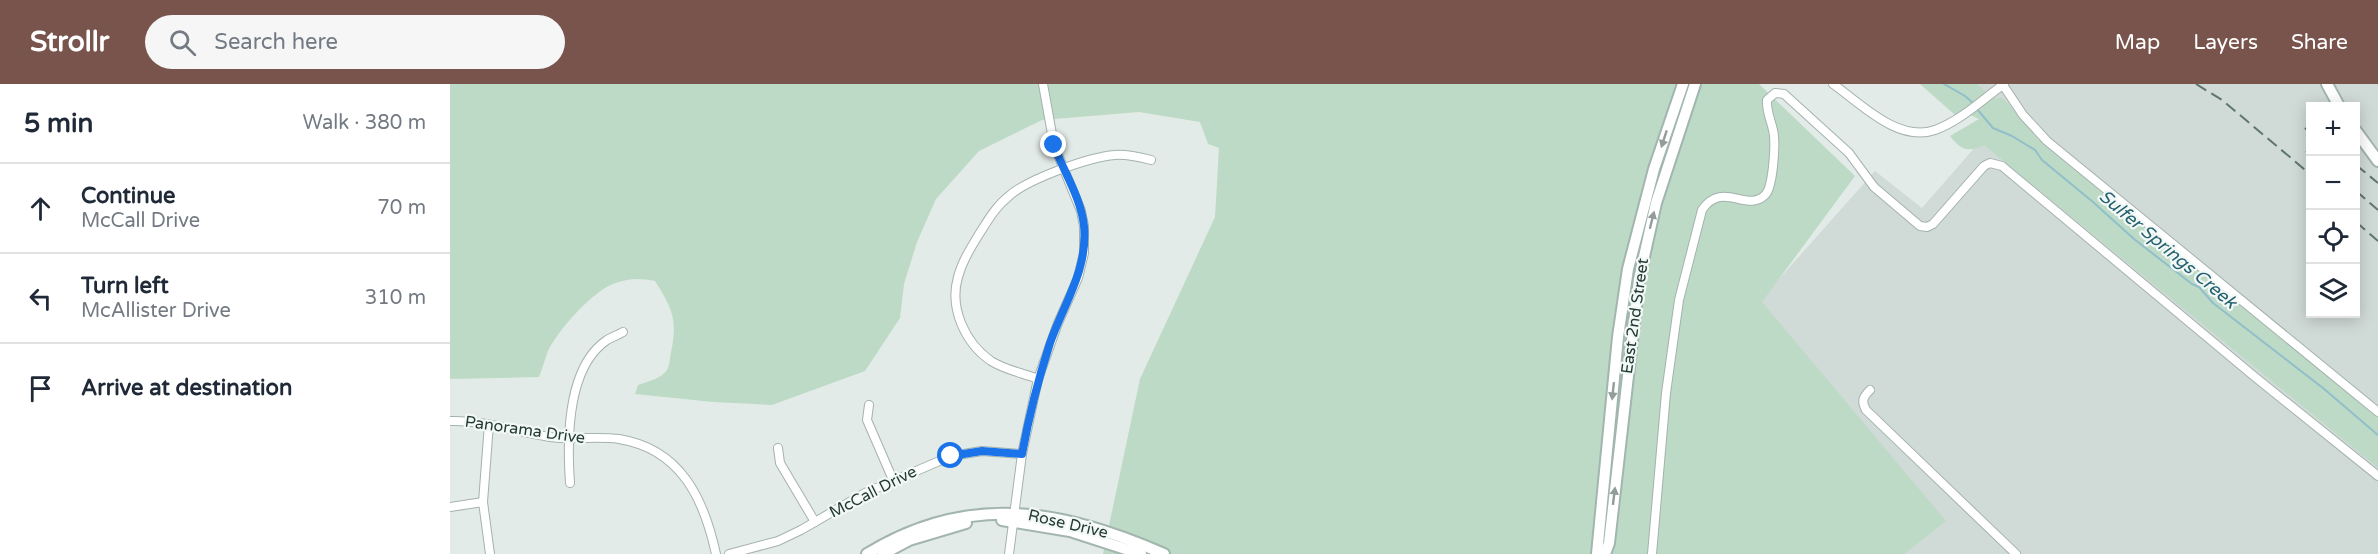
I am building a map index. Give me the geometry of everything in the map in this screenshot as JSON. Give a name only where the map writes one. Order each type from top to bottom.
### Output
[{"type":"main road","name":"East 2nd Street","points":[[1597,554],[1618,337],[1628,269],[1654,169],[1683,84]]},
{"type":"main road","name":"East 2nd Street","points":[[1605,554],[1609,543],[1639,279],[1659,194],[1695,84]]},
{"type":"main road","points":[[2327,84],[2338,102]]},
{"type":"main road","points":[[2360,138],[2378,161]]},
{"type":"main road","name":"Rose Drive","points":[[867,554],[904,534],[945,520],[973,515],[1072,521],[1136,542],[1164,554]]},
{"type":"main road","name":"Rose Drive","points":[[884,554],[909,540],[958,524],[1015,517],[1071,531],[1141,554]]},
{"type":"street","points":[[1009,554],[1022,454],[1038,379],[1058,323],[1078,278],[1084,253],[1084,226],[1081,211],[1049,127],[1043,84]]},
{"type":"street","points":[[1833,84],[1884,121],[1908,131],[1920,133],[1935,130],[1962,115],[2004,84],[2023,115],[2047,141],[2378,412]]},
{"type":"street","points":[[1652,554],[1666,393],[1679,300],[1702,210],[1706,204],[1720,197],[1755,200],[1766,195],[1774,148],[1767,106],[1770,95],[1775,93],[1784,94],[1849,153],[1874,187],[1920,226],[1927,227],[1933,224],[1984,166],[1990,163],[2002,166],[2255,377],[2378,476]]},
{"type":"street","points":[[1038,379],[1000,366],[973,345],[964,331],[955,295],[957,278],[964,260],[994,211],[1009,195],[1025,186],[1090,159],[1133,155],[1151,160]]},
{"type":"street","points":[[570,483],[569,438],[573,399],[589,360],[606,340],[623,332]]},
{"type":"street","points":[[1870,390],[1864,397],[1863,404],[1866,410],[2016,554]]},
{"type":"street","points":[[869,405],[867,420],[893,480]]},
{"type":"street","name":"Panorama Drive","points":[[450,421],[489,424],[542,436],[617,439],[646,446],[659,453],[685,477],[705,512],[716,554]]},
{"type":"street","points":[[489,424],[483,502],[490,554]]},
{"type":"street","points":[[778,448],[780,463],[815,522]]},
{"type":"street","name":"McCall Drive","points":[[729,554],[778,541],[865,493],[934,462],[969,452],[1022,454]]},
{"type":"street","points":[[450,507],[483,502]]},
{"type":"shaded area","points":[[1939,84],[2378,84],[2378,444]]},
{"type":"shaded area","points":[[1983,138],[2378,459],[2378,554],[1641,554],[1756,305],[1875,171],[1922,208]]},
{"type":"green space","points":[[450,84],[1759,84],[1855,176],[1762,302],[1946,521],[1904,554],[1103,554],[1140,379],[1215,217],[1219,148],[1208,144],[1200,122],[1139,112],[1042,120],[979,151],[936,199],[917,242],[904,284],[900,318],[865,371],[772,405],[635,394],[638,385],[658,377],[667,370],[674,331],[672,315],[666,299],[655,281],[634,279],[618,282],[605,288],[576,313],[553,342],[539,377],[450,379]]},
{"type":"green space","points":[[1920,84],[1977,84],[1992,98],[2003,98],[2037,137],[2378,417],[2378,468],[1984,145],[1973,149],[1961,147],[1950,136],[1979,119],[1962,111],[1955,115]]},
{"type":"waterway","name":"Sulfer Springs Creek","points":[[1944,84],[1974,104]]},
{"type":"waterway","name":"Sulfer Springs Creek","points":[[1977,109],[1993,128],[2035,150],[2042,160],[2134,239],[2199,287],[2213,303],[2323,388],[2378,435]]},
{"type":"railway","points":[[2196,84],[2222,100],[2306,171]]},
{"type":"railway","points":[[2360,168],[2378,183]]},
{"type":"railway","points":[[2360,194],[2378,210]]},
{"type":"railway","points":[[2360,225],[2378,241]]},
{"type":"route","points":[[951,456],[982,451],[1022,454],[1038,379],[1083,264],[1084,226],[1081,211],[1054,145]]}]
